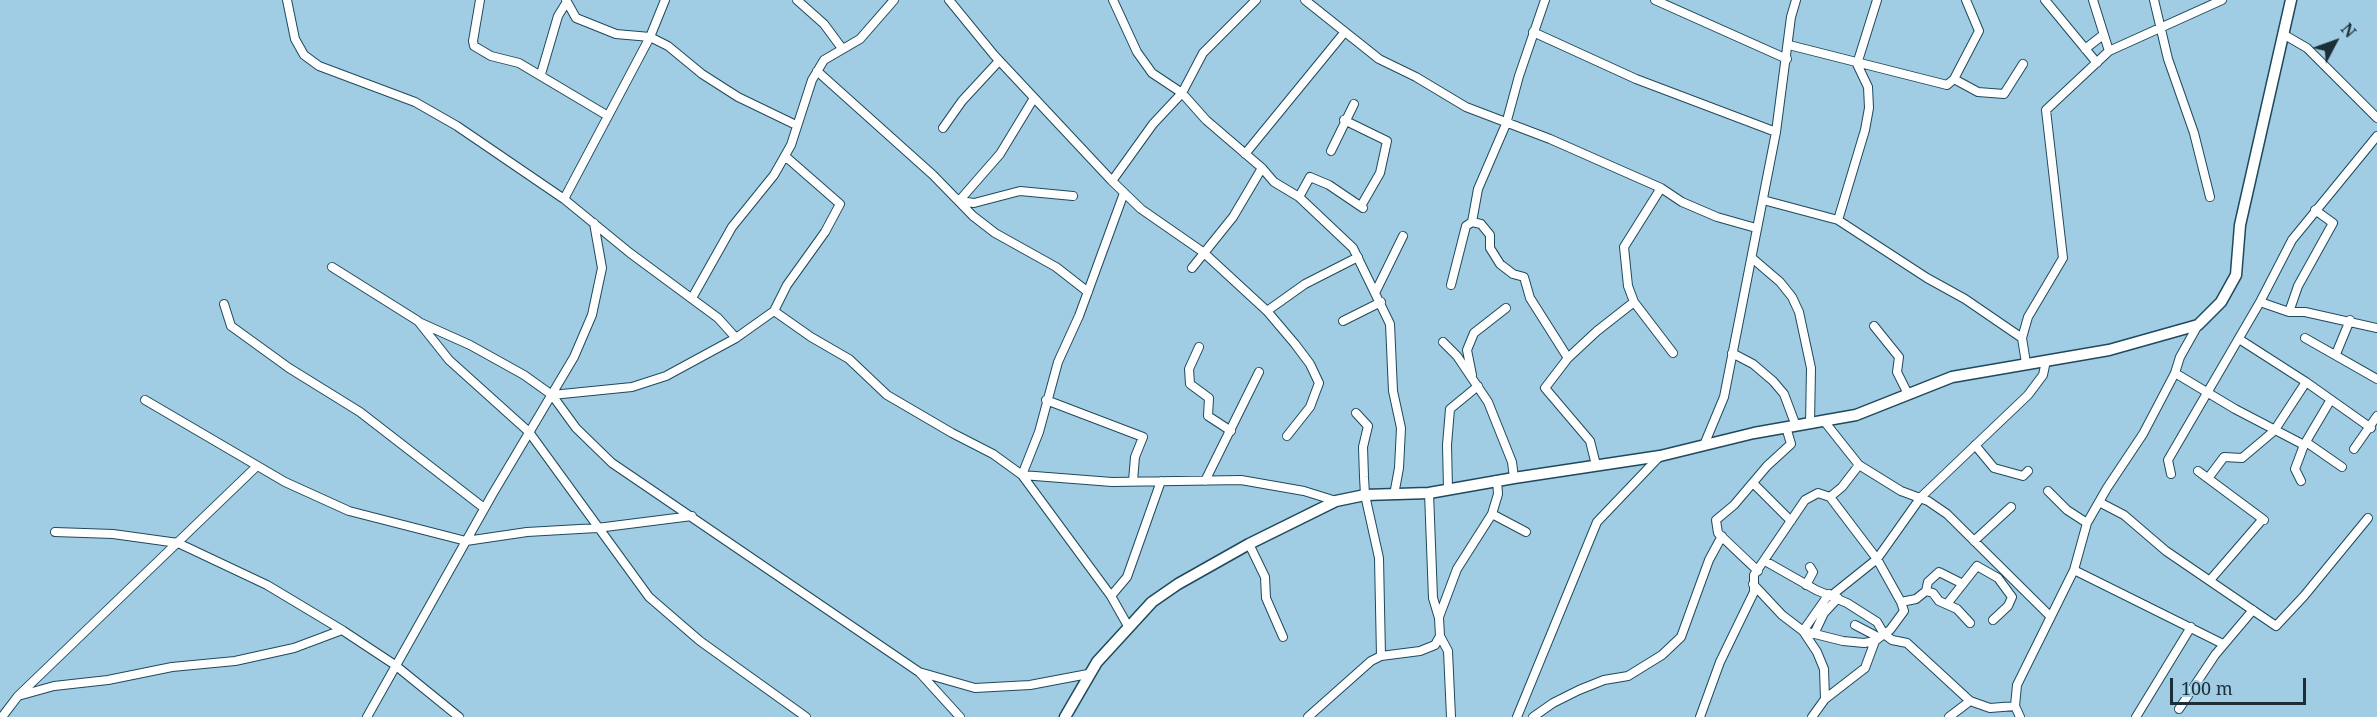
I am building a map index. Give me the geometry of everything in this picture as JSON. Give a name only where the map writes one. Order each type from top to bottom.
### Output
[{"type":"main road","points":[[1065,717],[1088,674],[1128,626],[1152,602],[1178,584],[1250,544],[1336,501],[1365,495],[1429,493],[1497,480],[1660,456],[1873,410],[1952,376],[2109,350],[2199,325],[2222,302],[2236,275],[2241,225],[2291,0]]},
{"type":"street","points":[[287,0],[296,39],[304,55],[319,66],[415,102],[457,126],[564,199],[718,318],[736,338]]},
{"type":"street","points":[[480,0],[474,46],[491,56],[519,63],[541,74],[608,116]]},
{"type":"street","points":[[564,199],[650,37],[664,0]]},
{"type":"street","points":[[796,0],[824,24],[841,47]]},
{"type":"street","points":[[692,298],[732,226],[774,175],[785,156],[817,71],[824,60],[841,47],[860,39],[894,0]]},
{"type":"street","points":[[949,0],[999,61],[1112,181],[1141,210],[1203,252],[1267,310],[1310,364],[1319,383],[1310,407],[1287,436]]},
{"type":"street","points":[[1113,0],[1137,52],[1152,73],[1182,93],[1274,182],[1299,197],[1334,227],[1358,257],[1390,324],[1393,391],[1401,428],[1399,468],[1394,495]]},
{"type":"street","points":[[1112,181],[1152,124],[1182,93],[1203,53],[1256,0]]},
{"type":"street","points":[[1305,0],[1379,59],[1416,76],[1466,107],[1550,139],[1661,188],[1682,202],[1717,217],[1756,228]]},
{"type":"street","points":[[1451,285],[1466,226],[1472,222],[1478,189],[1506,124],[1533,32],[1545,0]]},
{"type":"street","points":[[1655,0],[1787,59]]},
{"type":"street","points":[[1704,445],[1724,397],[1776,132],[1791,17],[1796,0]]},
{"type":"street","points":[[1838,220],[1865,130],[1869,108],[1868,87],[1857,64],[1877,0]]},
{"type":"street","points":[[1789,45],[1947,85],[1954,79],[1979,31],[1966,0]]},
{"type":"street","points":[[2045,0],[2097,63]]},
{"type":"street","points":[[2093,0],[2109,51]]},
{"type":"street","points":[[2154,0],[2168,58],[2194,132],[2211,197]]},
{"type":"street","points":[[2026,363],[2022,338],[2028,317],[2063,258],[2046,110],[2109,51],[2222,0]]},
{"type":"street","points":[[541,74],[558,16],[566,2],[576,18],[622,35],[650,37],[668,46],[702,74],[738,97],[796,125]]},
{"type":"street","points":[[1533,32],[1636,79],[1776,132]]},
{"type":"street","points":[[1245,154],[1297,94],[1344,33]]},
{"type":"street","points":[[2283,34],[2307,48],[2377,118]]},
{"type":"street","points":[[2085,49],[2103,35]]},
{"type":"street","points":[[943,128],[962,101],[999,61]]},
{"type":"street","points":[[1954,79],[1978,92],[2004,94],[2023,64]]},
{"type":"street","points":[[817,71],[973,216],[995,233],[1056,267],[1088,292]]},
{"type":"street","points":[[959,201],[1000,154],[1034,98]]},
{"type":"street","points":[[1331,151],[1344,120],[1354,104]]},
{"type":"street","points":[[1299,197],[1310,177],[1329,185],[1362,207],[1380,173],[1387,141],[1344,120]]},
{"type":"street","points":[[2171,474],[2168,460],[2260,302],[2292,240],[2377,136]]},
{"type":"street","points":[[552,395],[632,387],[666,376],[736,338],[774,311],[787,285],[825,232],[840,204],[785,156]]},
{"type":"street","points":[[1192,268],[1233,217],[1262,168]]},
{"type":"street","points":[[1661,188],[1624,247],[1628,286],[1634,302],[1673,354]]},
{"type":"street","points":[[959,201],[974,203],[1020,191],[1073,196]]},
{"type":"street","points":[[1022,475],[1039,432],[1058,362],[1088,292],[1124,193]]},
{"type":"street","points":[[1763,200],[1838,220],[1927,278],[1965,299],[2022,338]]},
{"type":"street","points":[[2289,312],[2298,286],[2333,223],[2315,210]]},
{"type":"street","points":[[1472,222],[1481,224],[1490,235],[1490,248],[1500,264],[1513,274],[1524,277],[1530,298],[1568,358]]},
{"type":"street","points":[[367,717],[484,508],[574,357],[592,315],[602,268],[594,223]]},
{"type":"street","points":[[1376,291],[1402,237]]},
{"type":"street","points":[[1267,310],[1305,284],[1358,257]]},
{"type":"street","points":[[1752,258],[1780,282],[1792,297],[1799,312],[1810,368],[1810,424]]},
{"type":"street","points":[[332,267],[418,321],[470,345],[524,375],[552,395],[576,428],[612,463],[920,672],[960,717]]},
{"type":"street","points":[[1343,321],[1381,302]]},
{"type":"street","points":[[1596,465],[1590,441],[1545,388],[1568,358],[1597,331],[1634,302]]},
{"type":"street","points":[[2260,302],[2289,312],[2305,312],[2350,320],[2377,328]]},
{"type":"street","points":[[224,304],[231,326],[289,368],[360,412],[484,508]]},
{"type":"street","points":[[1476,383],[1467,350],[1474,333],[1506,308]]},
{"type":"street","points":[[774,311],[811,337],[849,359],[887,395],[993,454],[1022,475],[1112,596],[1128,626]]},
{"type":"street","points":[[2336,354],[2350,320]]},
{"type":"street","points":[[418,321],[449,360],[529,432],[649,597],[700,641],[806,717]]},
{"type":"street","points":[[2020,717],[2015,706],[2017,686],[2074,570],[2087,523],[2143,434],[2175,373],[2180,357],[2199,325]]},
{"type":"street","points":[[1874,326],[1899,357],[1897,372],[1908,394]]},
{"type":"street","points":[[2305,338],[2377,379]]},
{"type":"street","points":[[2238,339],[2306,382],[2371,428]]},
{"type":"street","points":[[1443,342],[1457,356],[1476,383],[1499,428],[1512,462],[1514,478]]},
{"type":"street","points":[[1199,346],[1189,369],[1190,384],[1209,398],[1208,416],[1231,431]]},
{"type":"street","points":[[1732,353],[1753,364],[1784,394],[1791,426],[1791,444],[1716,520],[1718,533],[1758,571]]},
{"type":"street","points":[[1803,631],[1833,596],[1877,559],[1921,497],[2028,395],[2043,375],[2046,361]]},
{"type":"street","points":[[1206,481],[1259,372]]},
{"type":"street","points":[[2175,373],[2274,430],[2305,443],[2342,467]]},
{"type":"street","points":[[2208,477],[2224,457],[2242,458],[2274,430],[2306,382]]},
{"type":"street","points":[[1448,489],[1447,445],[1450,409],[1476,383]]},
{"type":"street","points":[[145,400],[257,466],[350,512],[466,541],[527,532],[597,528],[692,516]]},
{"type":"street","points":[[1046,400],[1143,437],[1135,457],[1133,481]]},
{"type":"street","points":[[2301,481],[2295,469],[2305,443],[2330,401]]},
{"type":"street","points":[[1356,413],[1368,426],[1363,447],[1365,495],[1379,558],[1381,656]]},
{"type":"street","points":[[2354,449],[2371,428],[2377,416]]},
{"type":"street","points":[[1824,422],[1859,465],[1901,490],[1921,497],[1947,514],[2050,616]]},
{"type":"street","points":[[1975,446],[1994,468],[2023,476],[2028,471]]},
{"type":"street","points":[[1516,717],[1597,522],[1660,456]]},
{"type":"street","points":[[1830,497],[1842,487],[1859,465]]},
{"type":"street","points":[[2,717],[18,696],[257,466]]},
{"type":"street","points":[[2198,471],[2263,520],[2211,579]]},
{"type":"street","points":[[1022,475],[1112,482],[1241,480],[1273,484],[1336,501]]},
{"type":"street","points":[[1439,618],[1457,569],[1492,514],[1498,494],[1497,480]]},
{"type":"street","points":[[1112,596],[1127,577],[1161,481]]},
{"type":"street","points":[[1754,484],[1791,521]]},
{"type":"street","points":[[2048,491],[2067,510],[2087,523]]},
{"type":"street","points":[[1700,717],[1720,662],[1754,592],[1754,574],[1812,494],[1823,492],[1830,497],[1877,559],[1904,611],[1900,620],[1879,637],[1865,668],[1825,699],[1812,717]]},
{"type":"street","points":[[1429,493],[1433,597],[1439,618],[1440,636],[1448,651],[1451,717]]},
{"type":"street","points":[[2099,502],[2124,515],[2166,551],[2211,579],[2276,626],[2304,596],[2368,518]]},
{"type":"street","points":[[1974,541],[2011,507]]},
{"type":"street","points":[[1492,514],[1526,532]]},
{"type":"street","points":[[55,532],[113,534],[178,543],[267,585],[342,630],[395,665],[459,717]]},
{"type":"street","points":[[1533,717],[1579,690],[1604,680],[1628,676],[1662,655],[1681,637],[1709,560],[1722,536]]},
{"type":"street","points":[[1250,544],[1265,577],[1266,598],[1283,637]]},
{"type":"street","points":[[1765,561],[1877,622],[1879,637]]},
{"type":"street","points":[[1947,604],[1961,583],[1977,566],[1998,578],[2013,597],[2008,606],[1993,620]]},
{"type":"street","points":[[1806,585],[1813,572],[1810,567]]},
{"type":"street","points":[[2074,570],[2223,644]]},
{"type":"street","points":[[1901,602],[1916,599],[1926,591],[1929,582],[1939,572],[1961,583]]},
{"type":"street","points":[[1754,584],[1782,615],[1803,631],[1843,641],[1879,637]]},
{"type":"street","points":[[1926,591],[1933,593],[1939,601],[1957,609],[1970,623]]},
{"type":"street","points":[[1814,634],[1833,596]]},
{"type":"street","points":[[2179,709],[2223,644],[2253,610]]},
{"type":"street","points":[[1855,625],[1879,637],[1907,643],[1970,701],[1990,708],[2015,706]]},
{"type":"street","points":[[2136,717],[2191,627]]},
{"type":"street","points":[[18,696],[54,686],[108,680],[172,667],[236,661],[294,648],[342,630]]},
{"type":"street","points":[[1803,631],[1824,669],[1825,699]]},
{"type":"street","points":[[1308,717],[1381,656],[1420,651],[1435,645],[1440,636]]},
{"type":"street","points":[[920,672],[975,688],[1030,684],[1088,674]]},
{"type":"street","points":[[1949,717],[1970,701]]}]
